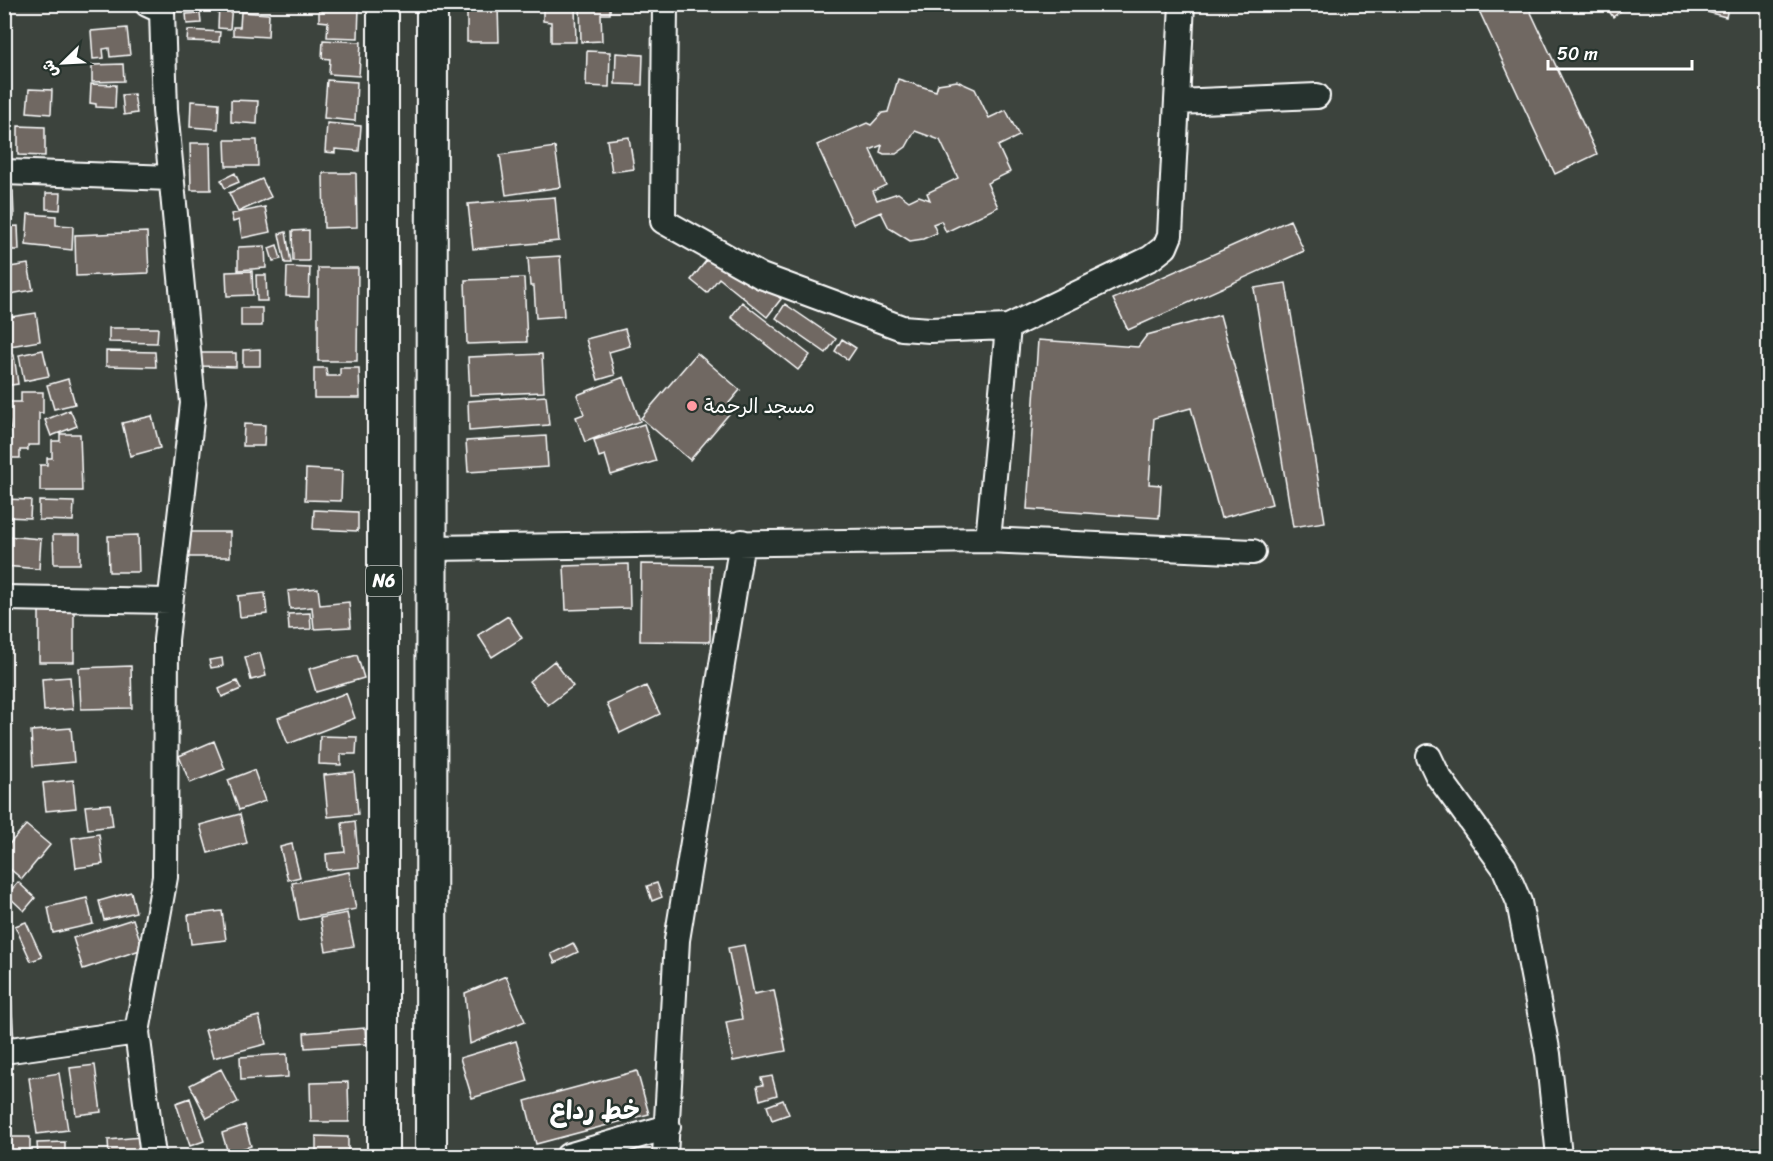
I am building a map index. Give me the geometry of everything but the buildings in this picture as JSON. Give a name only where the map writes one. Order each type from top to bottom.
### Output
[{"type":"main road","name":"N6","points":[[383,4],[385,736],[383,1156]]},
{"type":"main road","points":[[431,1156],[432,4]]},
{"type":"main road","points":[[383,470],[432,477]]},
{"type":"main road","points":[[385,736],[432,747]]},
{"type":"street","points":[[665,4],[663,221],[761,276],[902,328],[930,330],[1008,327],[1151,258],[1165,246],[1170,235],[1182,4]]},
{"type":"street","points":[[153,1156],[138,1032],[165,877],[166,640],[193,403],[165,111],[158,7]]},
{"type":"street","points":[[1177,102],[1317,96]]},
{"type":"street","points":[[4,172],[171,178]]},
{"type":"street","points":[[988,540],[1008,327]]},
{"type":"street","points":[[432,548],[988,540],[1253,552]]},
{"type":"street","points":[[665,1156],[677,939],[742,542]]},
{"type":"street","points":[[4,598],[170,600]]},
{"type":"street","points":[[1429,757],[1438,776],[1504,867],[1519,902],[1548,1054],[1559,1156]]},
{"type":"street","points":[[4,1051],[138,1032]]},
{"type":"street","points":[[568,1156],[668,1127]]},
{"type":"place","name":"مسجد الرحمة","points":[[692,406]]},
{"type":"district","name":"خط رداع","points":[[595,1110]]}]
